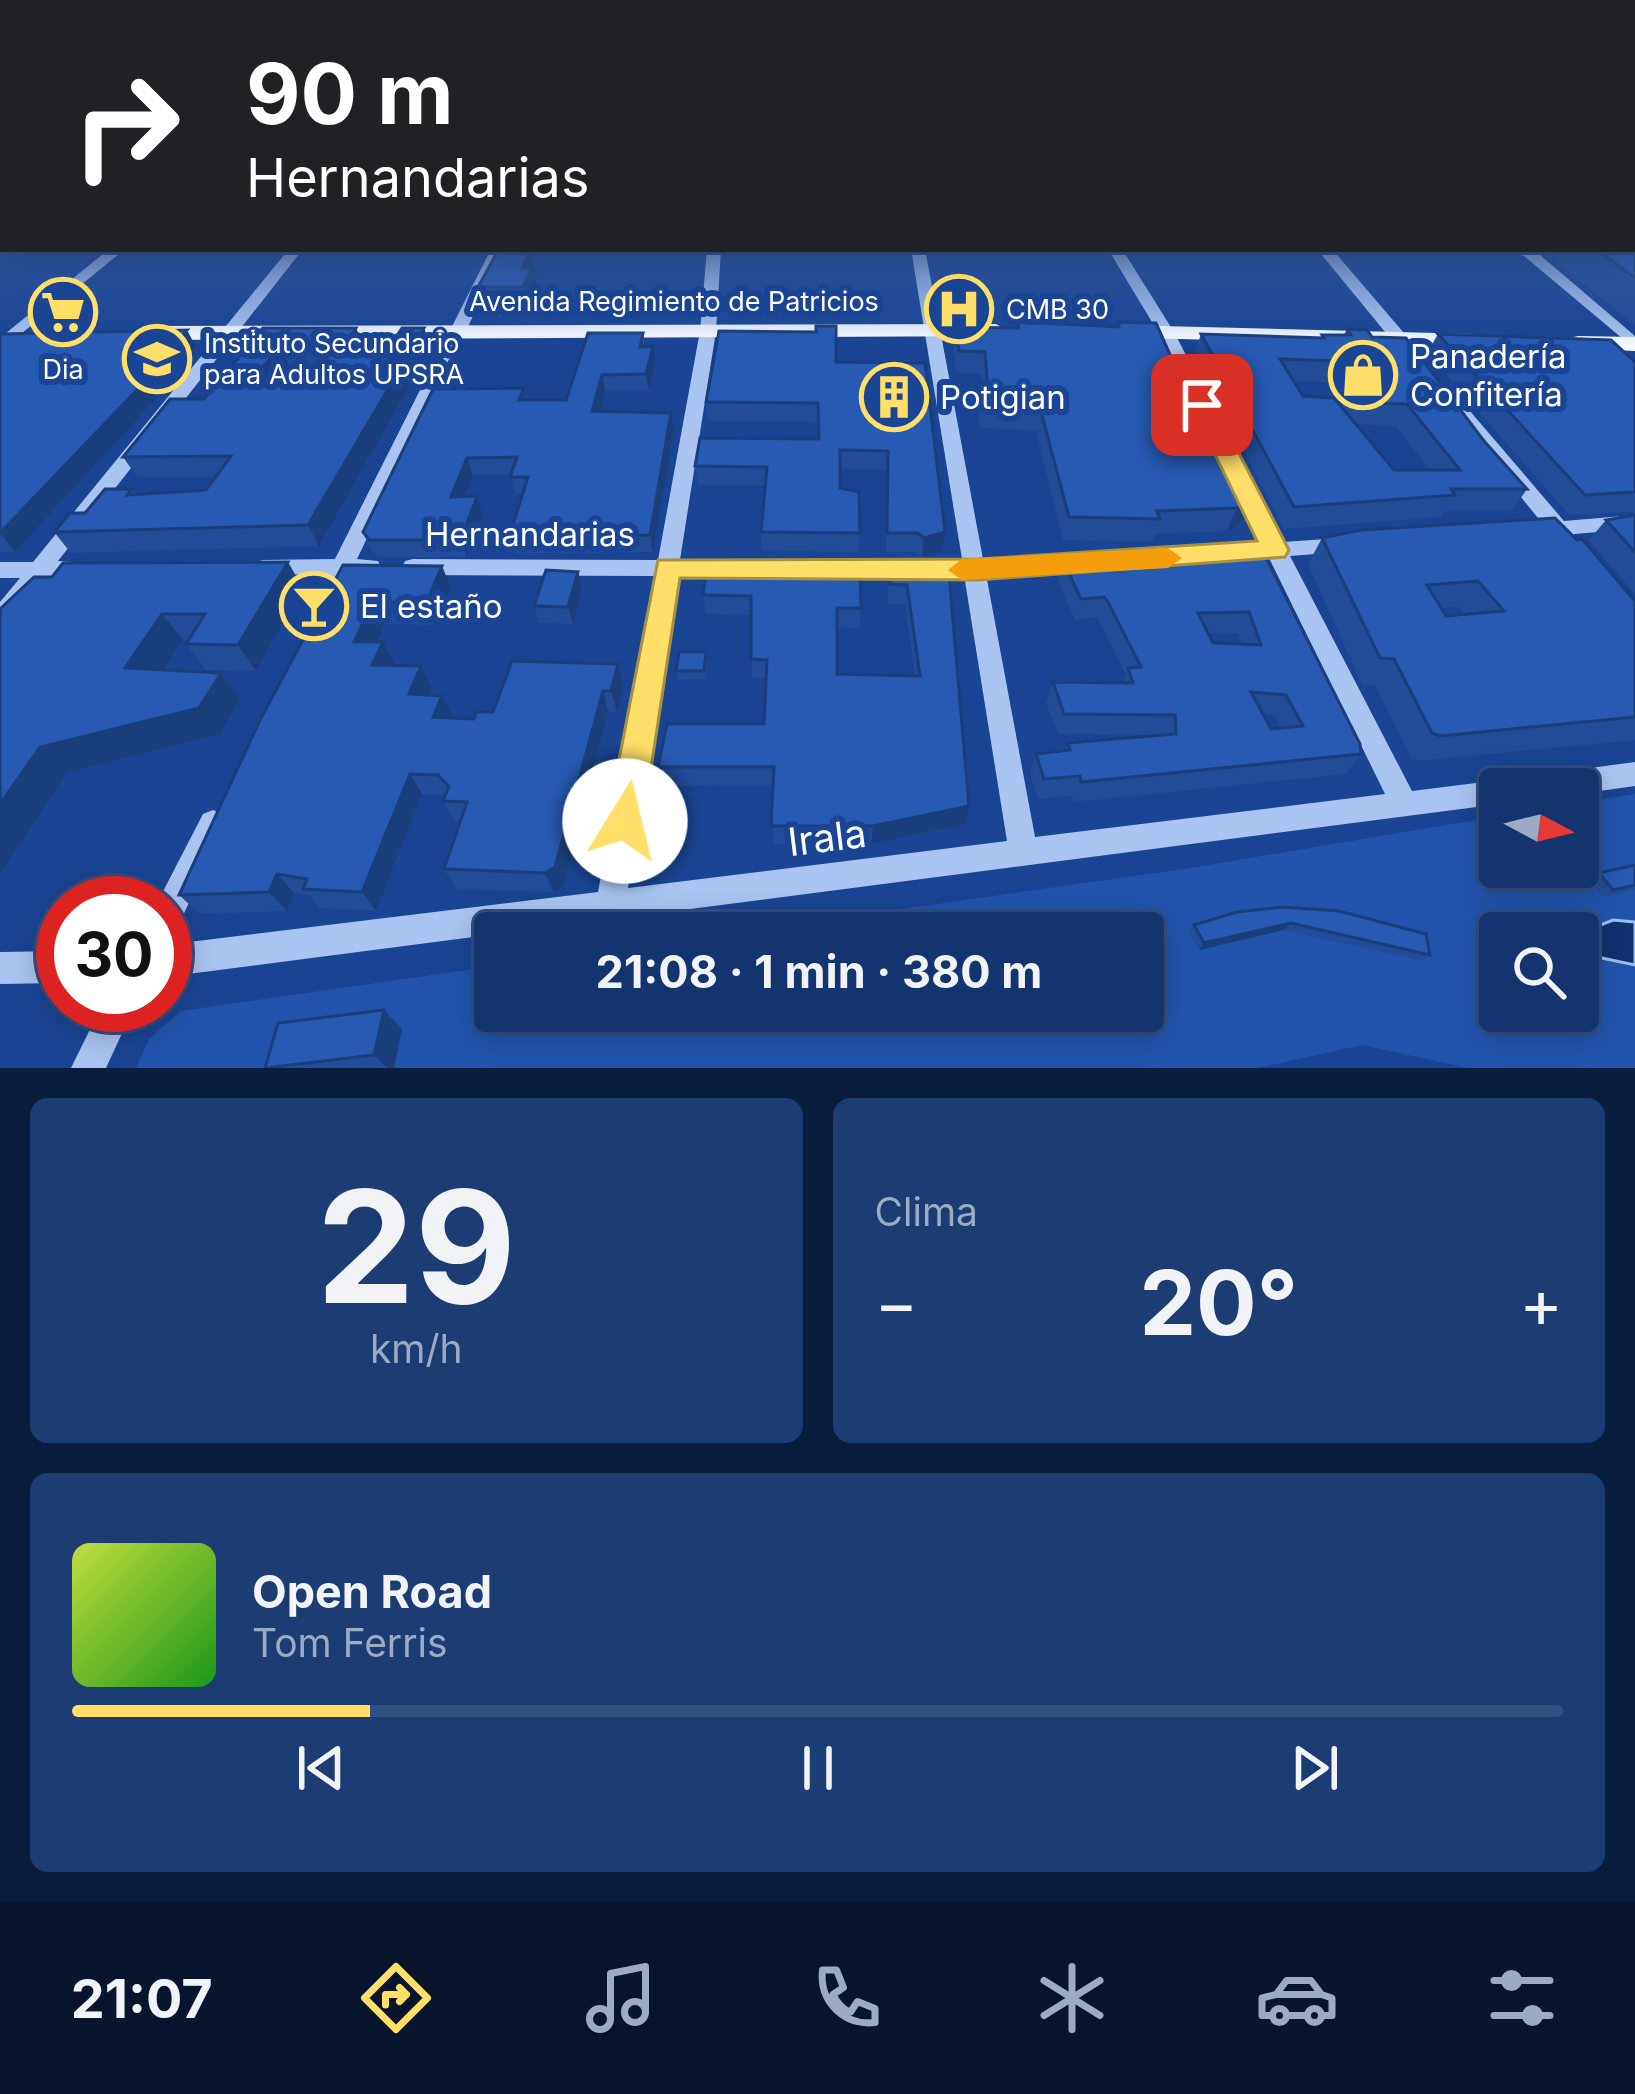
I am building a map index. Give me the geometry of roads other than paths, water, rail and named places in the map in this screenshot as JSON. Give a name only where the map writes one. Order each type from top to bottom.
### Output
[{"type":"main road","name":"Avenida Regimiento de Patricios","points":[[122,334],[1031,332]]},
{"type":"main road","points":[[1102,332],[1493,341]]},
{"type":"main road","points":[[5,338],[52,334]]},
{"type":"main road","points":[[1564,343],[1635,344]]},
{"type":"street","points":[[5,338],[114,252]]},
{"type":"street","points":[[0,618],[294,252]]},
{"type":"street","points":[[321,609],[462,331],[497,252]]},
{"type":"street","points":[[610,906],[708,331],[714,252]]},
{"type":"street","points":[[919,252],[978,570],[1024,854]]},
{"type":"street","points":[[1117,252],[1166,332],[1406,805]]},
{"type":"street","points":[[1326,252],[1428,373]]},
{"type":"street","points":[[1533,252],[1635,344]]},
{"type":"street","points":[[1442,391],[1566,537]]},
{"type":"street","points":[[1511,532],[1566,537],[1635,522]]},
{"type":"street","points":[[1206,555],[1370,543]]},
{"type":"street","name":"Hernandarias","points":[[249,568],[978,570],[1114,563]]},
{"type":"street","points":[[0,570],[110,569]]},
{"type":"street","points":[[1599,778],[1635,773]]},
{"type":"street","points":[[186,876],[227,795]]},
{"type":"street","name":"Irala","points":[[192,959],[1479,795]]},
{"type":"street","points":[[0,968],[36,967]]},
{"type":"street","points":[[88,1068],[105,1032]]},
{"type":"place","name":"CMB 30","points":[[959,309]]},
{"type":"place","name":"Dia","points":[[63,312]]},
{"type":"place","name":"Instituto Secundario para Adultos UPSRA","points":[[157,359]]},
{"type":"place","name":"Panadería Confitería","points":[[1363,375]]},
{"type":"place","name":"Potigian","points":[[894,397]]},
{"type":"place","name":"El estaño","points":[[314,606]]}]
